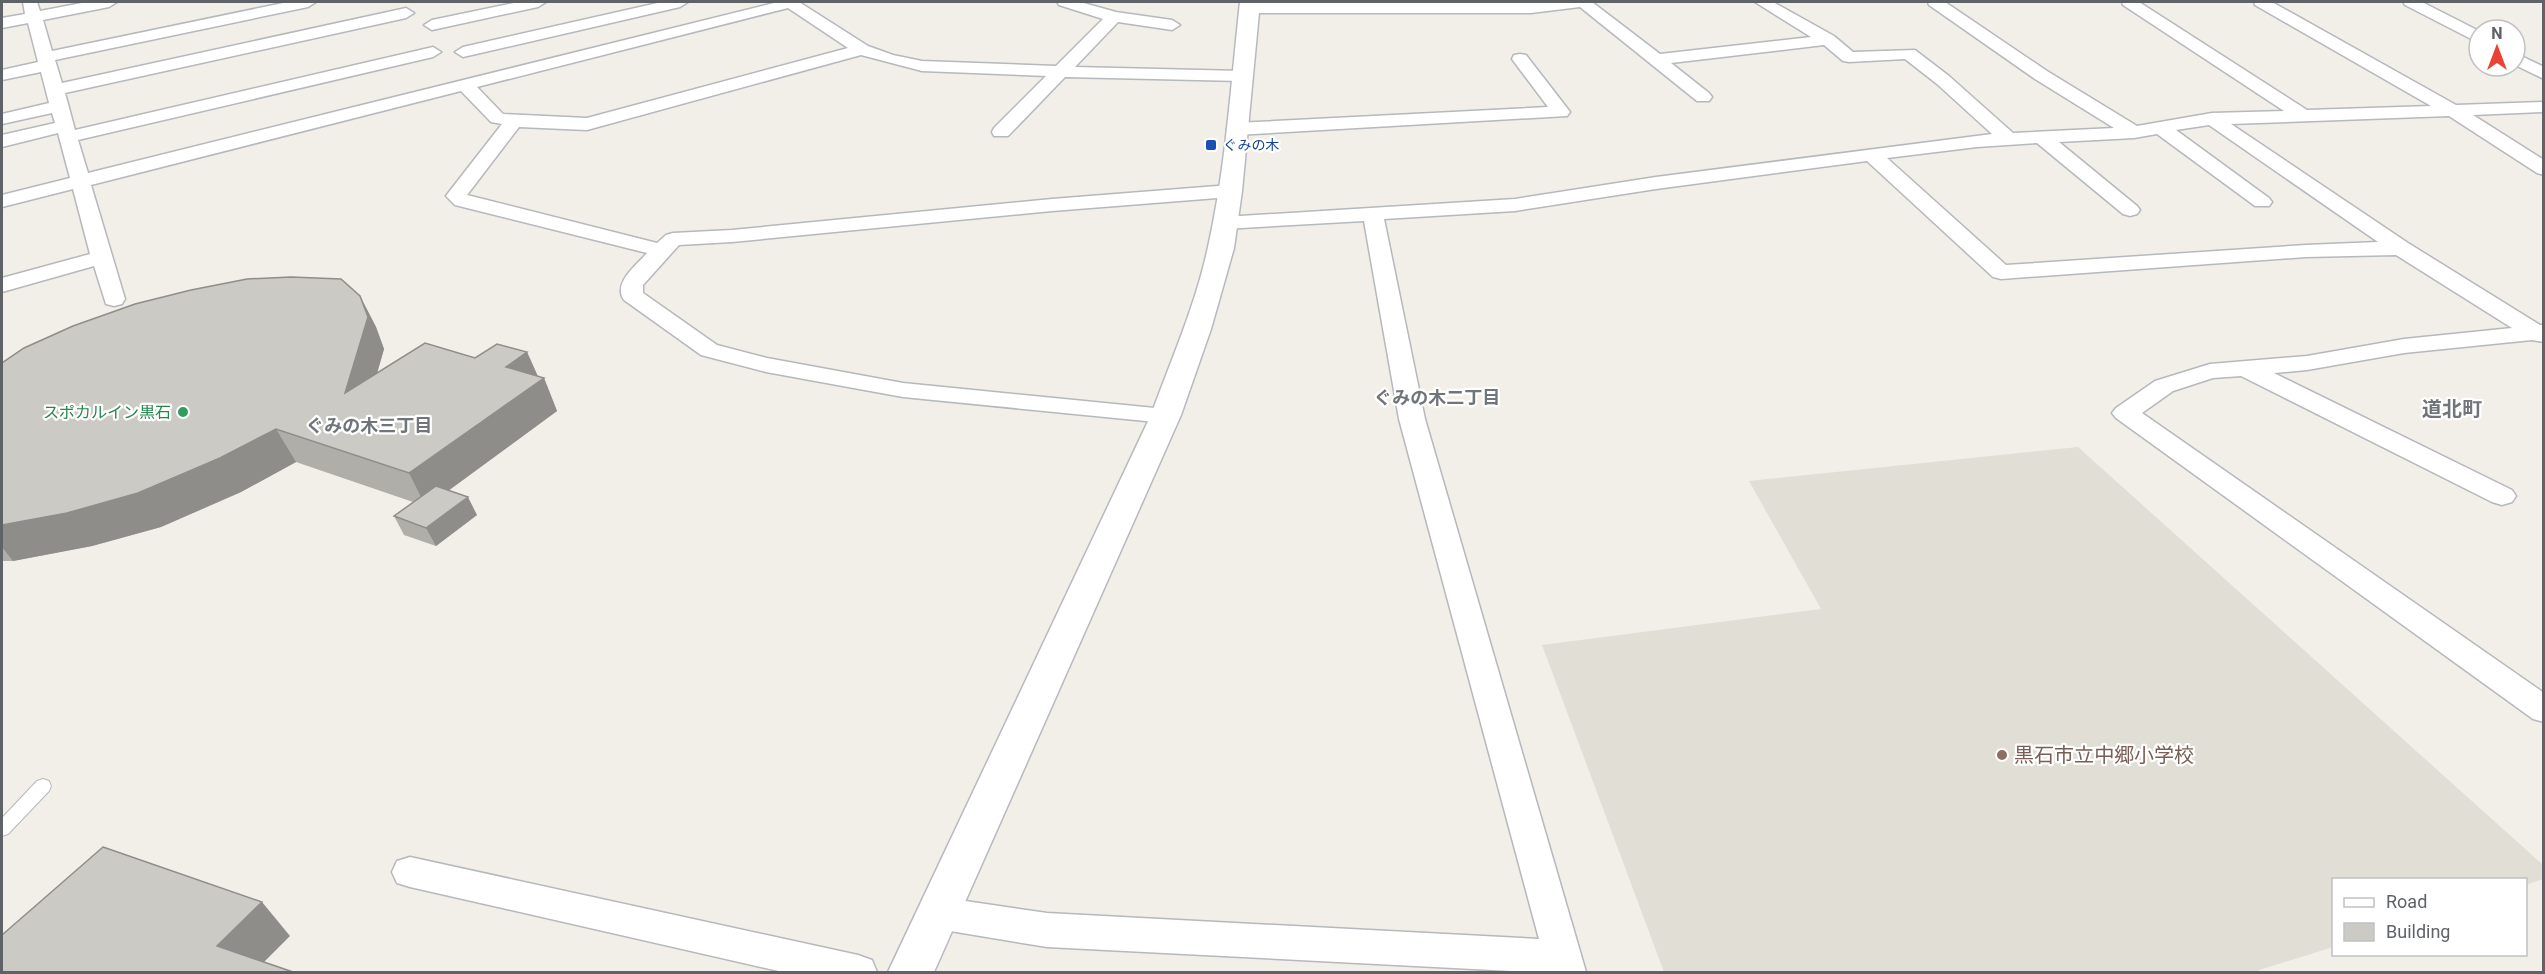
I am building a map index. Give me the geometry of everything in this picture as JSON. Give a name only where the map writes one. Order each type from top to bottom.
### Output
[{"type":"street","points":[[2,23],[32,9],[109,2]]},
{"type":"street","points":[[2,75],[47,61],[308,2]]},
{"type":"street","points":[[432,25],[538,2]]},
{"type":"street","points":[[463,52],[680,2]]},
{"type":"street","points":[[2,201],[790,2],[862,50],[922,66],[1242,76]]},
{"type":"street","points":[[1065,2],[1114,17],[1172,25]]},
{"type":"street","points":[[911,972],[1166,415],[1197,328],[1221,248],[1250,5],[1531,8],[1583,2],[1703,98]]},
{"type":"street","points":[[1763,2],[1828,40],[1849,57],[1909,54],[1943,80],[2008,139]]},
{"type":"street","points":[[1935,2],[2041,75],[2134,132]]},
{"type":"street","points":[[2129,2],[2301,114]]},
{"type":"street","points":[[2261,2],[2454,111],[2544,168]]},
{"type":"street","points":[[2411,2],[2467,32]]},
{"type":"street","points":[[32,9],[114,299]]},
{"type":"street","points":[[2,119],[57,98],[406,13]]},
{"type":"street","points":[[1001,132],[1114,17]]},
{"type":"street","points":[[1656,60],[1828,40]]},
{"type":"street","points":[[464,84],[497,118],[514,121],[587,124],[862,50]]},
{"type":"street","points":[[2,141],[67,132],[433,52]]},
{"type":"street","points":[[1236,129],[1561,112],[1520,59]]},
{"type":"street","points":[[2527,65],[2544,74]]},
{"type":"street","points":[[1166,415],[903,390],[766,365],[709,350],[632,295],[632,284],[673,239],[732,236],[1052,205],[1227,207],[1373,214],[1515,205],[1656,183],[1872,155],[2008,139],[2134,132],[2212,119],[2301,114],[2542,109]]},
{"type":"street","points":[[2212,119],[2400,248],[2541,334]]},
{"type":"street","points":[[514,121],[456,196],[462,201],[661,250]]},
{"type":"street","points":[[2161,128],[2262,202]]},
{"type":"street","points":[[2041,137],[2130,210]]},
{"type":"street","points":[[1872,155],[2001,272],[2306,250],[2400,248]]},
{"type":"street","points":[[938,913],[1047,930],[1564,965],[1412,419],[1373,214]]},
{"type":"street","points":[[2,285],[102,257]]},
{"type":"street","points":[[2541,334],[2404,346],[2307,363],[2210,371],[2164,386],[2125,413],[2544,710]]},
{"type":"street","points":[[2246,368],[2502,496]]},
{"type":"street","points":[[410,873],[858,972]]},
{"type":"lane","points":[[2,829],[43,786]]},
{"type":"shaded area","name":"黒石市立中郷小学校","points":[[2078,447],[2543,865],[2543,879],[2527,885],[2527,878],[2332,878],[2332,947],[2253,972],[1664,972],[1542,645],[1821,609],[1749,481]]},
{"type":"building","points":[[291,277],[341,279],[360,296],[368,317],[345,393],[425,343],[475,358],[497,344],[527,352],[506,367],[544,378],[409,473],[276,429],[220,458],[138,493],[67,513],[2,525],[2,363],[24,348],[73,326],[135,304],[247,279]]},
{"type":"building","points":[[436,486],[468,497],[426,528],[394,516]]},
{"type":"building","points":[[103,847],[262,902],[217,946],[293,972],[2,972],[2,935]]},
{"type":"place","name":"ぐみの木","points":[[1211,145]]},
{"type":"place","name":"スポカルイン黒石","points":[[183,412]]},
{"type":"place","name":"黒石市立中郷小学校","points":[[2002,755]]},
{"type":"district","name":"ぐみの木二丁目","points":[[1437,397]]},
{"type":"district","name":"道北町","points":[[2452,409]]},
{"type":"district","name":"ぐみの木三丁目","points":[[369,425]]}]
